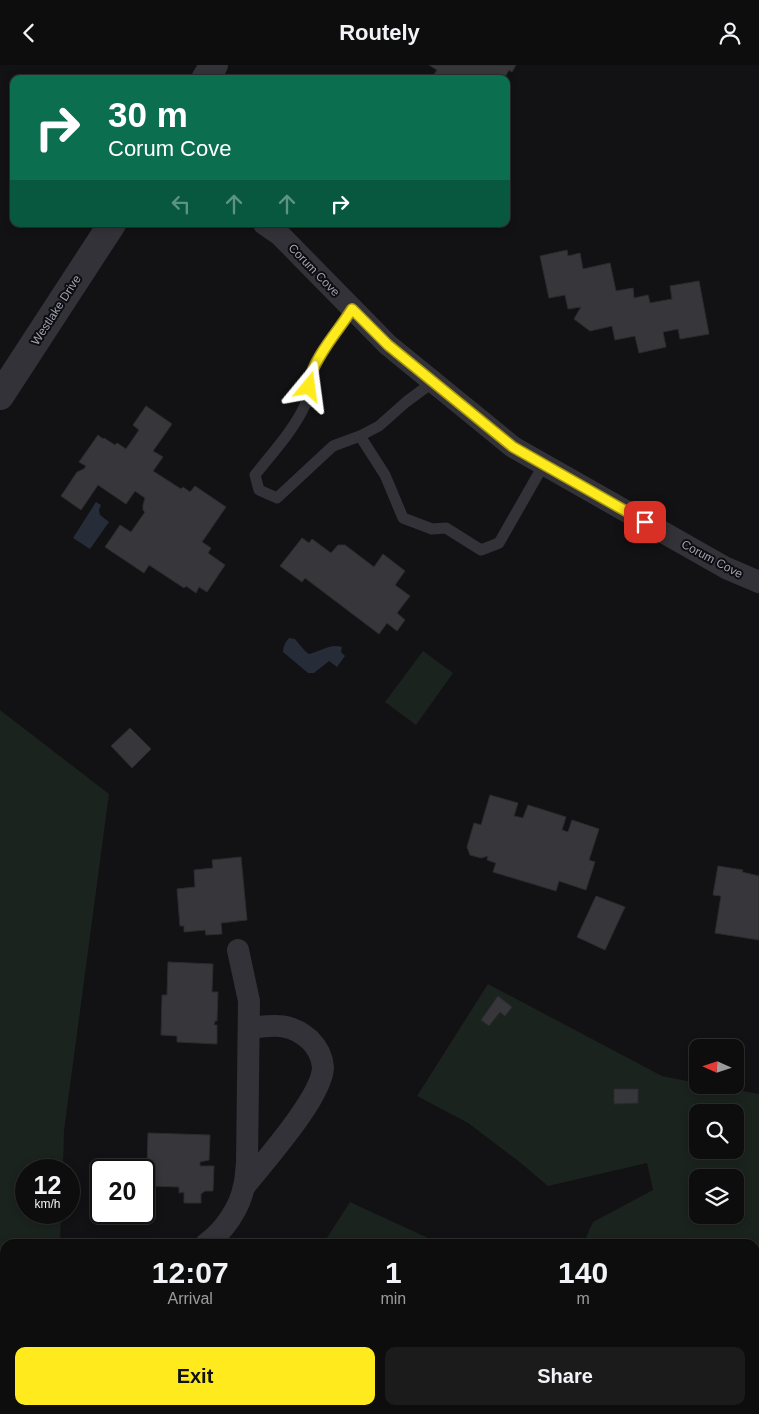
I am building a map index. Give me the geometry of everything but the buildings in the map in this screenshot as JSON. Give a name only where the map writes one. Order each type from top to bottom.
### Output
[{"type":"street","name":"Westlake Drive","points":[[0,396],[110,227]]},
{"type":"street","name":"Corum Cove","points":[[268,227],[280,235],[388,345],[513,447],[726,569],[759,582]]},
{"type":"street","points":[[212,1239],[228,1221],[239,1203],[244,1187],[247,1163],[249,1001],[238,951]]},
{"type":"street","points":[[244,1187],[307,1106],[323,1068],[320,1054],[314,1044],[291,1027],[269,1025],[249,1028]]},
{"type":"lane","points":[[352,309],[324,349],[311,373],[308,401],[304,409],[255,475],[259,490],[277,498],[333,446],[360,436],[379,426],[406,402],[433,382]]},
{"type":"lane","points":[[360,436],[384,475],[403,518],[432,529],[446,528],[481,550],[499,543],[544,464]]},
{"type":"shaded area","points":[[423,651],[453,673],[416,725],[385,702]]},
{"type":"shaded area","points":[[0,710],[109,794],[64,1131],[63,1159],[15,1159],[15,1224],[61,1224],[60,1239],[0,1239]]},
{"type":"shaded area","points":[[488,984],[662,1076],[689,1081],[689,1094],[744,1094],[744,1091],[759,1094],[759,1239],[585,1239],[593,1222],[653,1190],[647,1163],[548,1186],[468,1123],[417,1096]]},
{"type":"shaded area","points":[[350,1202],[430,1239],[326,1239]]},
{"type":"water","points":[[96,502],[101,505],[100,515],[109,522],[90,549],[73,538]]},
{"type":"water","points":[[289,638],[295,639],[309,654],[338,646],[342,647],[341,652],[345,656],[337,667],[329,661],[314,673],[308,673],[283,652],[284,645]]},
{"type":"route","points":[[309,387],[311,373],[324,349],[352,309],[388,345],[513,447],[645,522]]}]
